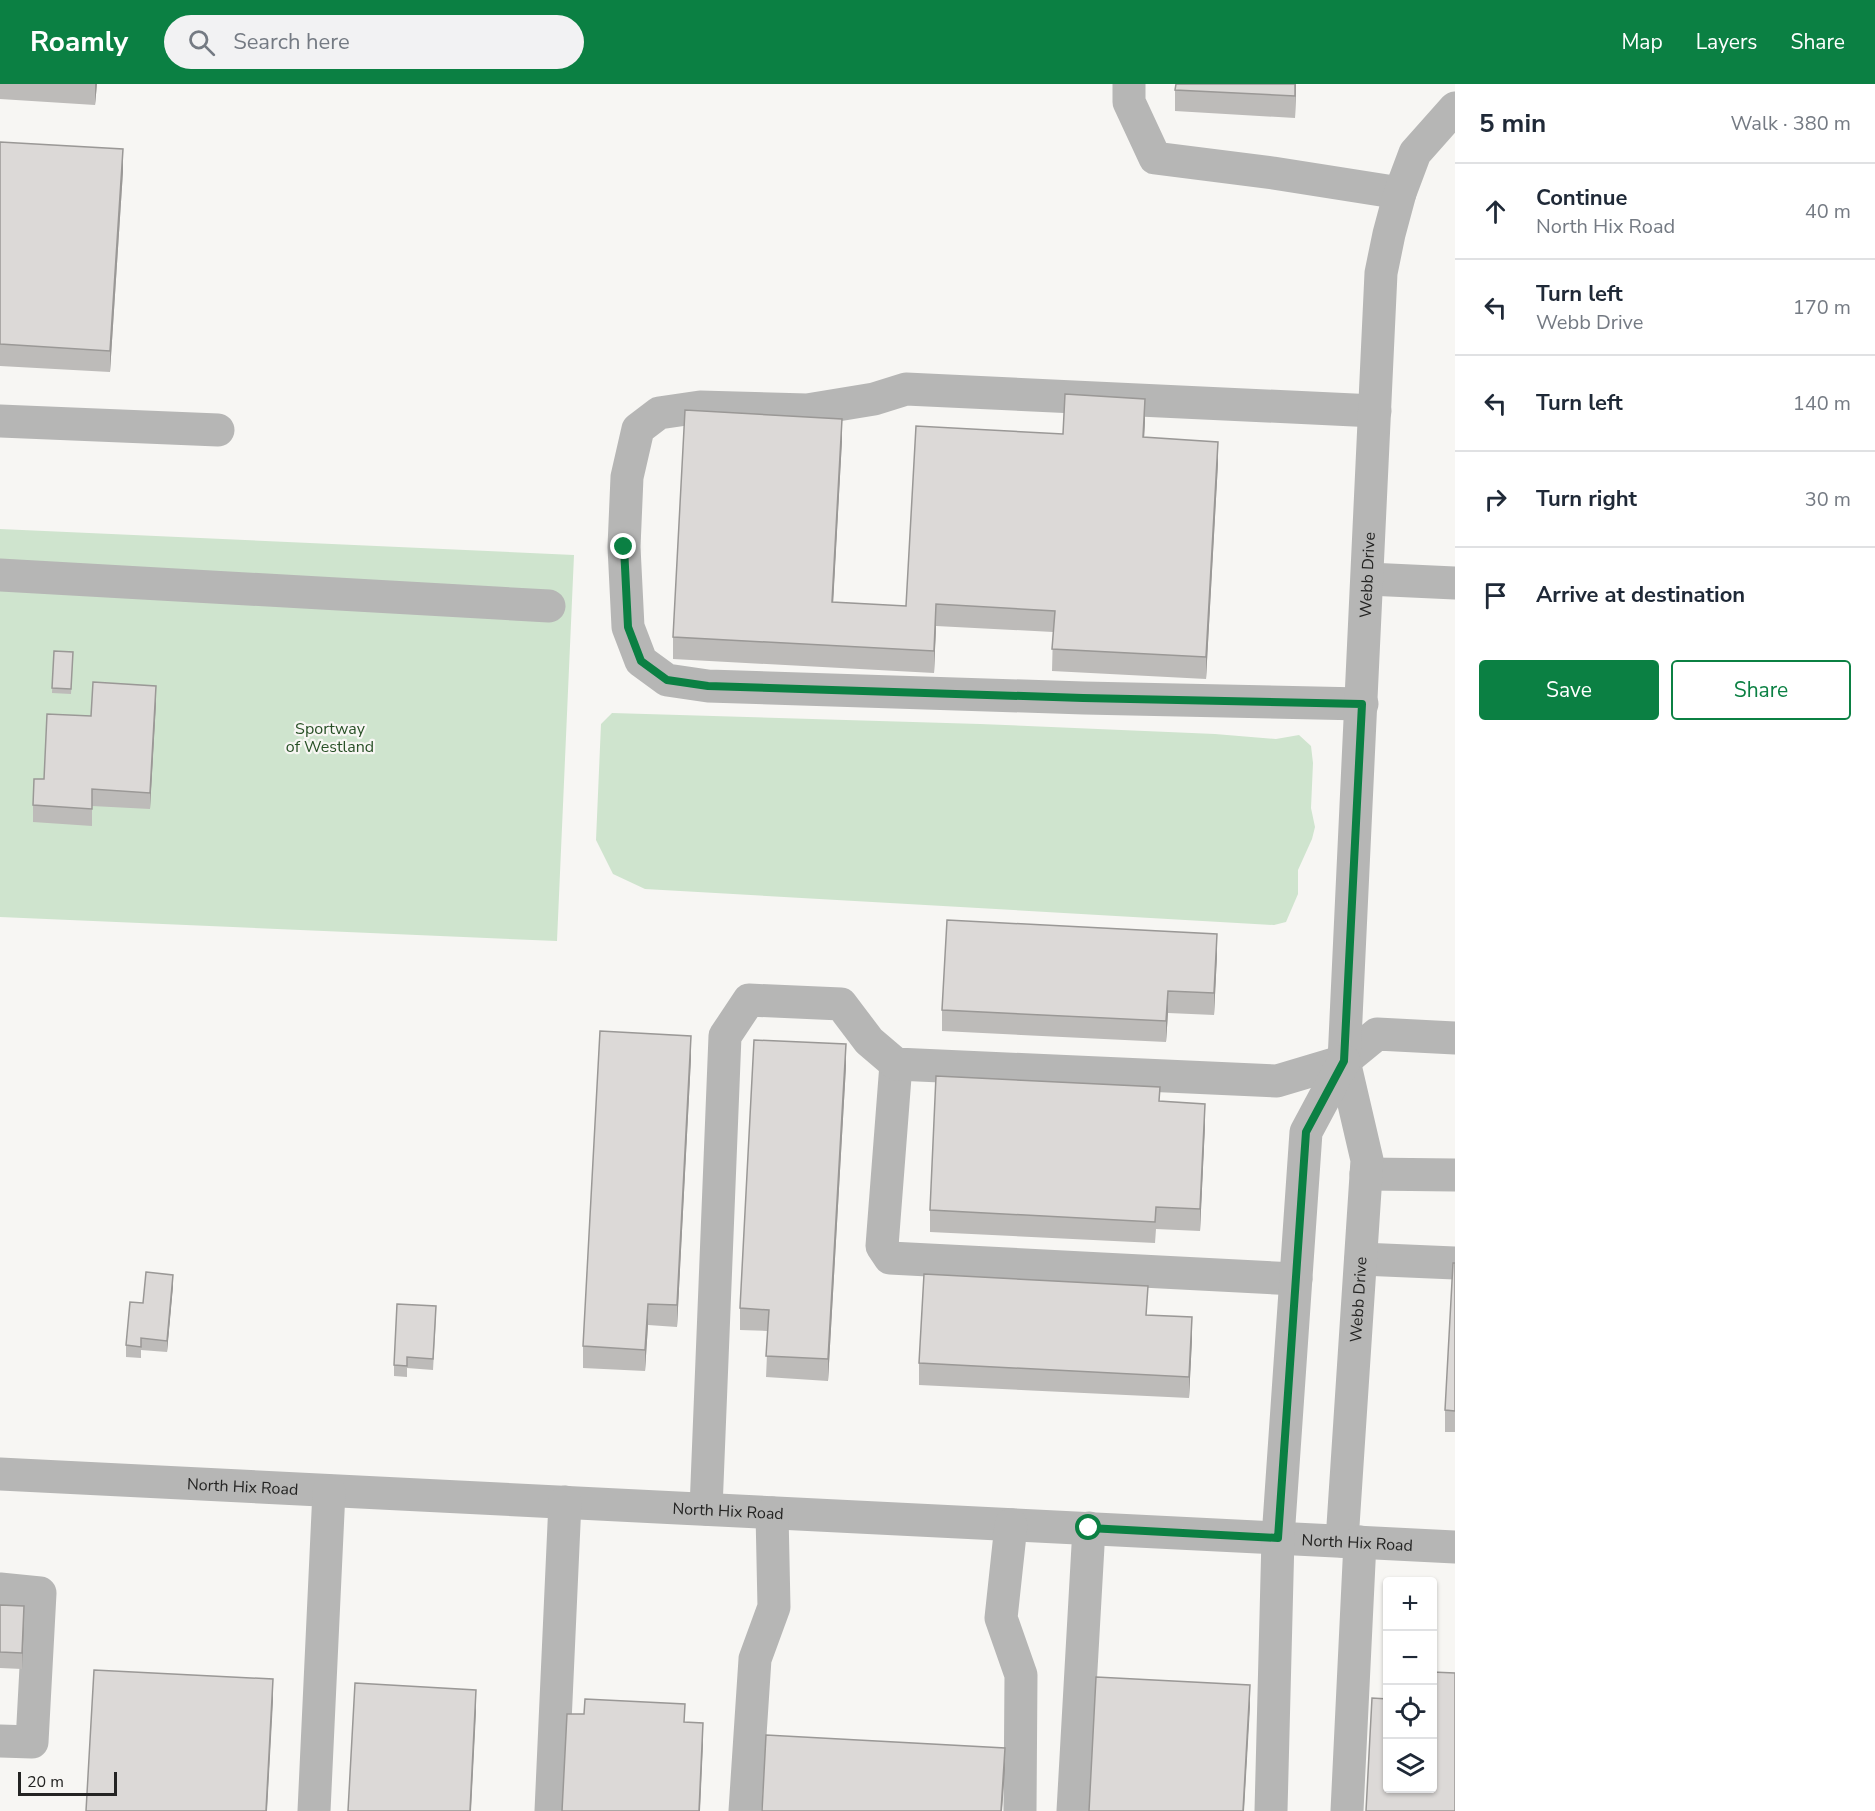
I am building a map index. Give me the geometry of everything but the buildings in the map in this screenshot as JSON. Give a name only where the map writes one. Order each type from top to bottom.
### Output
[{"type":"street","points":[[1129,84],[1128,102],[1155,158],[1273,173],[1400,193]]},
{"type":"street","name":"Webb Drive","points":[[1347,1811],[1351,1541],[1367,1160],[1344,1061],[1381,273],[1400,193],[1415,153],[1455,108]]},
{"type":"street","points":[[1362,704],[708,686],[667,680],[641,661],[628,627],[624,547],[627,477],[638,429],[659,412],[700,407],[807,410],[874,399],[906,389],[1375,411]]},
{"type":"street","points":[[0,421],[218,430]]},
{"type":"street","points":[[0,575],[549,606]]},
{"type":"street","points":[[1368,579],[1455,583]]},
{"type":"street","points":[[706,1509],[725,1036],[749,1000],[841,1004],[868,1041],[896,1064],[1277,1081],[1344,1061],[1377,1034],[1455,1038]]},
{"type":"street","name":"Webb Drive","points":[[1271,1811],[1278,1538],[1306,1132],[1344,1061]]},
{"type":"street","points":[[896,1064],[882,1246],[890,1258],[1296,1279]]},
{"type":"street","points":[[1366,1174],[1455,1175]]},
{"type":"street","points":[[1362,1259],[1455,1263]]},
{"type":"street","name":"North Hix Road","points":[[0,1474],[1455,1547]]},
{"type":"street","points":[[314,1811],[329,1491]]},
{"type":"street","points":[[551,1811],[565,1502]]},
{"type":"street","points":[[745,1811],[755,1659],[774,1607],[772,1513]]},
{"type":"street","points":[[1011,1524],[1001,1618],[1021,1675],[1020,1811]]},
{"type":"street","points":[[1073,1811],[1089,1528]]},
{"type":"street","points":[[0,1589],[40,1593],[32,1742],[0,1741]]},
{"type":"green space","name":"Sportway of Westland","points":[[0,529],[574,555],[557,941],[0,917]]},
{"type":"green space","points":[[612,713],[980,724],[1215,734],[1276,739],[1299,735],[1311,746],[1313,763],[1311,808],[1315,827],[1298,870],[1298,894],[1286,922],[1274,925],[645,889],[613,874],[596,840],[601,724]]},
{"type":"route","points":[[624,547],[628,627],[641,661],[667,680],[708,686],[1362,704],[1344,1061],[1306,1132],[1278,1538],[1089,1528]]}]
